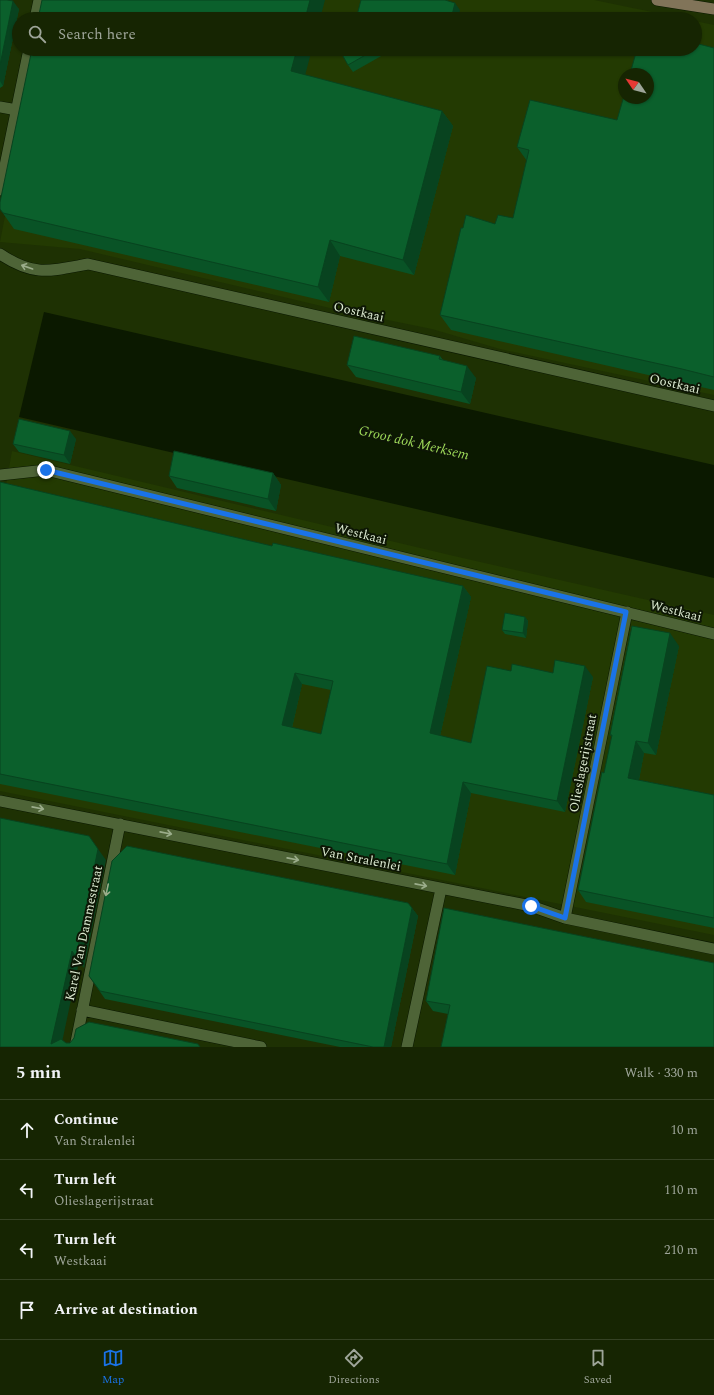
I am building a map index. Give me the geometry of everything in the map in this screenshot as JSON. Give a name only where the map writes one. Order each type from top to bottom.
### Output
[{"type":"main road","points":[[658,0],[714,9]]},
{"type":"street","points":[[36,12],[39,0]]},
{"type":"street","points":[[0,190],[28,56]]},
{"type":"street","points":[[0,107],[17,110]]},
{"type":"street","name":"Oostkaai","points":[[0,254],[13,262],[38,271],[57,270],[88,264],[714,406]]},
{"type":"street","name":"Westkaai","points":[[0,475],[46,470],[714,634]]},
{"type":"street","name":"Olieslagerijstraat","points":[[565,918],[626,612]]},
{"type":"street","name":"Van Stralenlei","points":[[0,801],[531,906],[565,918],[714,949]]},
{"type":"street","name":"Karel Van Dammestraat","points":[[75,1047],[120,824]]},
{"type":"street","points":[[407,1047],[441,889]]},
{"type":"street","points":[[82,1010],[223,1043],[261,1047]]},
{"type":"shaded area","points":[[47,0],[594,0],[652,12],[44,12]]},
{"type":"shaded area","points":[[702,22],[714,25],[714,395],[500,349],[432,329],[334,309],[80,249],[0,242],[36,56],[702,56]]},
{"type":"shaded area","points":[[12,451],[454,556],[714,615],[714,935],[0,791],[0,519]]},
{"type":"water","name":"Groot dok Merksem","points":[[44,312],[714,465],[714,578],[19,417]]},
{"type":"building","points":[[0,0],[13,1],[0,65]]},
{"type":"building","points":[[42,0],[310,0],[307,12],[39,12]]},
{"type":"building","points":[[361,0],[445,0],[455,3],[453,12],[358,12]]},
{"type":"building","points":[[702,45],[714,48],[714,377],[440,315],[461,228],[463,228],[466,215],[495,224],[498,215],[513,218],[529,150],[517,147],[530,100],[617,120],[622,104],[654,104],[654,68],[632,68],[635,56],[702,56]]},
{"type":"building","points":[[31,56],[295,56],[291,71],[442,111],[403,260],[330,240],[318,287],[3,213],[0,209],[0,202]]},
{"type":"building","points":[[343,56],[364,56],[348,65]]},
{"type":"building","points":[[354,336],[440,356],[439,359],[467,366],[461,392],[347,365]]},
{"type":"building","points":[[19,419],[70,431],[64,455],[13,444]]},
{"type":"building","points":[[174,451],[273,473],[268,499],[169,476]]},
{"type":"building","points":[[0,482],[272,546],[273,543],[463,586],[430,733],[471,743],[487,666],[511,671],[512,664],[553,673],[555,660],[585,666],[557,801],[463,782],[447,864],[0,774]],"holes":[[[295,673],[333,681],[321,734],[282,725]]]},
{"type":"building","points":[[505,613],[525,617],[523,633],[502,630]]},
{"type":"building","points":[[632,626],[670,633],[648,743],[636,741],[628,778],[714,795],[714,918],[578,890],[602,772],[604,773],[612,735],[610,735]]},
{"type":"building","points":[[0,818],[89,836],[98,849],[76,957],[72,951],[51,1044],[61,1039],[66,1043],[70,1043],[74,1038],[76,1029],[89,1022],[198,1044],[200,1047],[0,1047]]},
{"type":"building","points":[[127,846],[408,903],[412,908],[384,1047],[373,1047],[100,991],[89,976],[112,861]]},
{"type":"building","points":[[444,908],[714,963],[714,1047],[441,1047],[450,1005],[426,1001]]},
{"type":"route","points":[[46,470],[626,612],[565,918],[531,906]]}]
